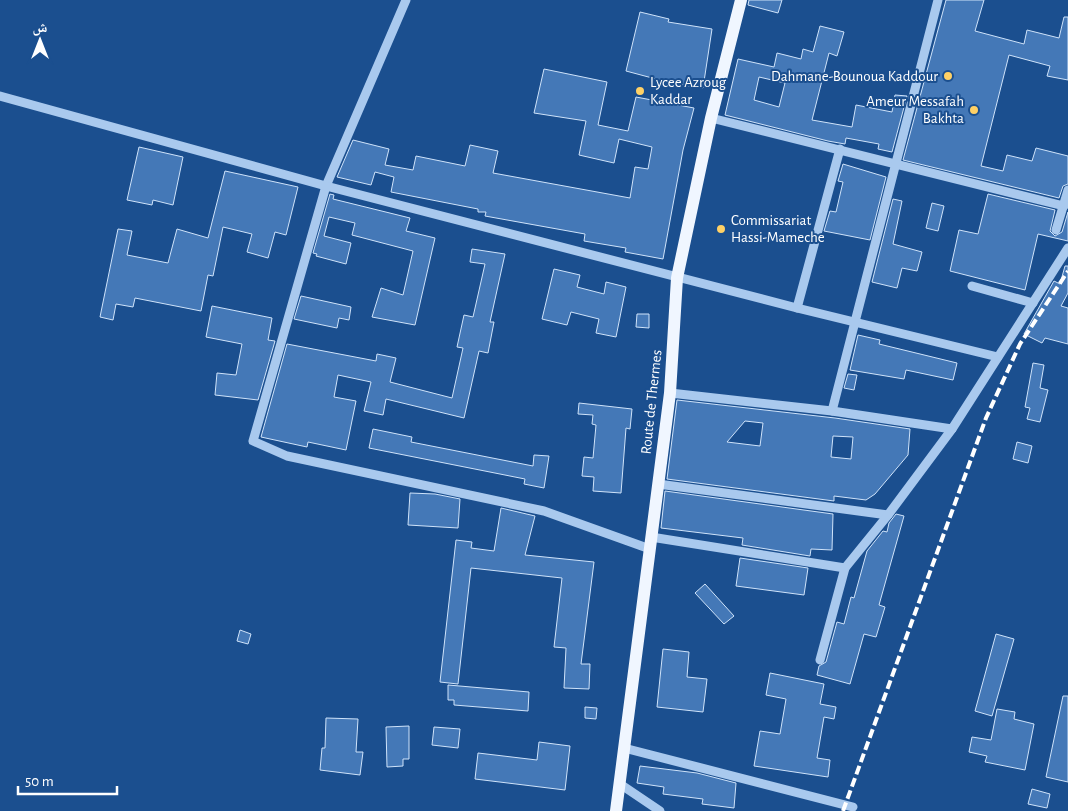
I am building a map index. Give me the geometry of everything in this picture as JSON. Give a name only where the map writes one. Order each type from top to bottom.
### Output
[{"type":"main road","name":"Route de Thermes","points":[[616,811],[670,393],[678,278],[711,118],[741,0]]},
{"type":"street","points":[[406,0],[326,186],[253,441],[287,456],[544,511],[651,543],[845,568]]},
{"type":"street","points":[[832,411],[938,0]]},
{"type":"street","points":[[0,96],[326,186],[678,278],[998,357]]},
{"type":"street","points":[[711,118],[1064,206]]},
{"type":"street","points":[[797,308],[840,149]]},
{"type":"street","points":[[1056,230],[1068,190]]},
{"type":"street","points":[[820,660],[845,568],[888,515],[952,429],[1068,248]]},
{"type":"street","points":[[972,286],[1033,303]]},
{"type":"street","points":[[670,393],[832,411],[952,429]]},
{"type":"street","points":[[658,484],[888,515]]},
{"type":"street","points":[[624,748],[853,807]]},
{"type":"street","points":[[620,784],[660,811]]},
{"type":"building","points":[[749,0],[782,0],[778,13],[748,5]]},
{"type":"building","points":[[946,0],[984,0],[975,31],[1024,44],[1027,30],[1059,38],[1064,17],[1068,17],[1068,80],[1047,76],[1050,66],[1009,55],[981,166],[1003,171],[1007,155],[1032,161],[1036,148],[1068,156],[1068,184],[1063,186],[1059,198],[903,160]]},
{"type":"building","points":[[640,12],[669,19],[668,22],[712,29],[703,88],[671,83],[626,71]]},
{"type":"building","points":[[820,26],[844,32],[837,56],[829,53],[812,120],[852,127],[856,105],[892,112],[895,95],[907,96],[892,152],[878,149],[879,144],[846,138],[845,144],[828,141],[725,115],[738,59],[774,67],[777,53],[801,59],[803,49],[813,52]],"holes":[[[759,77],[785,83],[779,107],[754,100]]]},
{"type":"building","points":[[544,69],[607,82],[598,125],[628,131],[636,97],[694,108],[683,150],[663,259],[625,252],[626,248],[584,241],[585,234],[485,216],[486,212],[478,212],[478,209],[391,192],[394,177],[375,172],[371,185],[337,177],[353,140],[389,149],[385,165],[413,170],[416,156],[465,166],[470,145],[498,151],[493,173],[630,198],[635,167],[648,169],[652,147],[619,139],[614,163],[579,155],[586,121],[534,113]]},
{"type":"building","points":[[139,147],[183,157],[173,205],[153,200],[152,205],[127,200]]},
{"type":"building","points":[[843,164],[886,177],[870,240],[824,231],[830,211],[836,212],[843,182],[838,181]]},
{"type":"building","points":[[225,171],[298,187],[286,235],[275,232],[268,258],[247,252],[252,234],[223,227],[213,276],[208,275],[201,311],[135,298],[133,307],[116,304],[113,320],[100,317],[118,229],[132,231],[127,255],[168,263],[177,229],[208,238]]},
{"type":"building","points":[[330,194],[334,195],[333,199],[410,218],[406,231],[435,238],[415,325],[372,317],[381,288],[403,295],[413,251],[352,235],[355,223],[329,217],[324,236],[351,243],[346,264],[316,256],[317,254],[313,253]]},
{"type":"building","points":[[988,194],[1055,210],[1050,231],[1055,236],[1062,232],[1068,212],[1068,241],[1038,234],[1025,290],[950,271],[959,230],[978,234]]},
{"type":"building","points":[[893,199],[902,201],[893,244],[922,252],[917,271],[902,268],[897,288],[872,282]]},
{"type":"building","points":[[932,203],[944,206],[938,231],[926,228]]},
{"type":"building","points":[[472,249],[505,254],[490,322],[494,322],[488,353],[479,351],[464,418],[386,399],[383,415],[364,411],[371,382],[338,375],[334,397],[356,401],[346,450],[308,442],[307,447],[261,437],[287,344],[376,361],[377,354],[396,358],[390,382],[452,398],[463,348],[457,347],[464,315],[473,317],[485,264],[470,262]]},
{"type":"building","points":[[1065,266],[1068,266],[1068,293],[1061,306],[1068,308],[1068,344],[1045,338],[1042,343],[1024,334],[1054,281],[1060,284]]},
{"type":"building","points":[[554,269],[580,275],[577,287],[604,294],[606,282],[626,287],[616,337],[596,333],[599,319],[571,312],[567,325],[542,319]]},
{"type":"building","points":[[301,296],[351,307],[349,320],[339,318],[337,328],[294,319]]},
{"type":"building","points":[[212,306],[272,318],[268,340],[275,341],[258,400],[215,395],[217,373],[236,375],[242,344],[206,337]]},
{"type":"building","points":[[637,314],[649,314],[649,328],[636,327]]},
{"type":"building","points":[[858,335],[880,340],[879,344],[957,363],[953,380],[906,370],[904,379],[850,370]]},
{"type":"building","points":[[1033,363],[1044,365],[1040,388],[1048,390],[1040,422],[1027,419],[1030,408],[1025,407]]},
{"type":"building","points":[[848,374],[857,375],[854,390],[844,388]]},
{"type":"building","points":[[677,400],[835,418],[910,429],[908,455],[875,494],[866,500],[834,496],[834,501],[667,479]],"holes":[[[745,421],[763,423],[760,446],[727,442]],[[833,436],[853,437],[851,459],[831,457]]]},
{"type":"building","points":[[579,403],[632,409],[630,429],[626,428],[621,493],[593,491],[594,477],[582,476],[584,457],[593,458],[596,425],[592,424],[593,415],[578,414]]},
{"type":"building","points":[[373,429],[412,437],[411,442],[533,466],[534,455],[549,456],[544,488],[524,484],[525,479],[369,448]]},
{"type":"building","points":[[1017,442],[1032,446],[1028,463],[1013,459]]},
{"type":"building","points":[[665,491],[833,514],[832,550],[811,549],[810,556],[742,545],[743,538],[661,528]]},
{"type":"building","points":[[410,493],[435,494],[460,499],[458,528],[408,525]]},
{"type":"building","points":[[501,508],[535,516],[525,555],[594,562],[581,664],[590,664],[589,689],[564,688],[566,648],[554,647],[562,578],[471,568],[458,684],[440,682],[456,540],[472,542],[471,548],[494,551]]},
{"type":"building","points":[[896,514],[904,516],[879,605],[885,607],[876,637],[864,634],[850,684],[817,675],[819,666],[826,662],[837,622],[844,624],[851,597],[854,598],[867,551],[883,531],[887,532],[889,523]]},
{"type":"building","points":[[740,558],[808,568],[804,595],[736,586]]},
{"type":"building","points":[[705,584],[734,616],[724,624],[695,593]]},
{"type":"building","points":[[240,630],[251,634],[248,644],[237,641]]},
{"type":"building","points":[[996,634],[1014,639],[992,716],[975,711]]},
{"type":"building","points":[[663,649],[689,652],[687,677],[707,679],[703,712],[657,707]]},
{"type":"building","points":[[770,673],[824,684],[820,704],[836,707],[834,719],[824,717],[817,758],[830,760],[828,777],[754,766],[760,731],[780,734],[786,699],[766,695]]},
{"type":"building","points":[[448,685],[529,692],[528,711],[454,705],[454,700],[448,700]]},
{"type":"building","points":[[1063,696],[1068,696],[1068,782],[1046,777]]},
{"type":"building","points":[[585,707],[597,708],[596,719],[585,718]]},
{"type":"building","points":[[997,709],[1015,712],[1014,719],[1034,724],[1025,770],[985,762],[987,756],[969,752],[972,737],[991,740]]},
{"type":"building","points":[[326,718],[358,719],[356,752],[363,752],[360,775],[320,770],[322,748],[325,748]]},
{"type":"building","points":[[409,726],[409,759],[403,759],[403,766],[387,767],[386,727]]},
{"type":"building","points":[[434,727],[460,729],[458,748],[432,745]]},
{"type":"building","points":[[539,742],[570,746],[565,790],[475,779],[478,753],[537,760]]},
{"type":"building","points":[[640,766],[697,773],[736,783],[734,808],[702,804],[703,799],[663,794],[664,787],[637,783]]},
{"type":"building","points":[[1032,789],[1050,794],[1047,808],[1028,804]]},
{"type":"railway","points":[[843,811],[986,418],[1020,344],[1068,271]]},
{"type":"place","name":"Dahmane-Bounoua Kaddour","points":[[948,76]]},
{"type":"place","name":"Lycee Azroug Kaddar","points":[[640,91]]},
{"type":"place","name":"Ameur Messafah Bakhta","points":[[974,110]]},
{"type":"place","name":"Commissariat Hassi-Mameche","points":[[721,229]]}]
